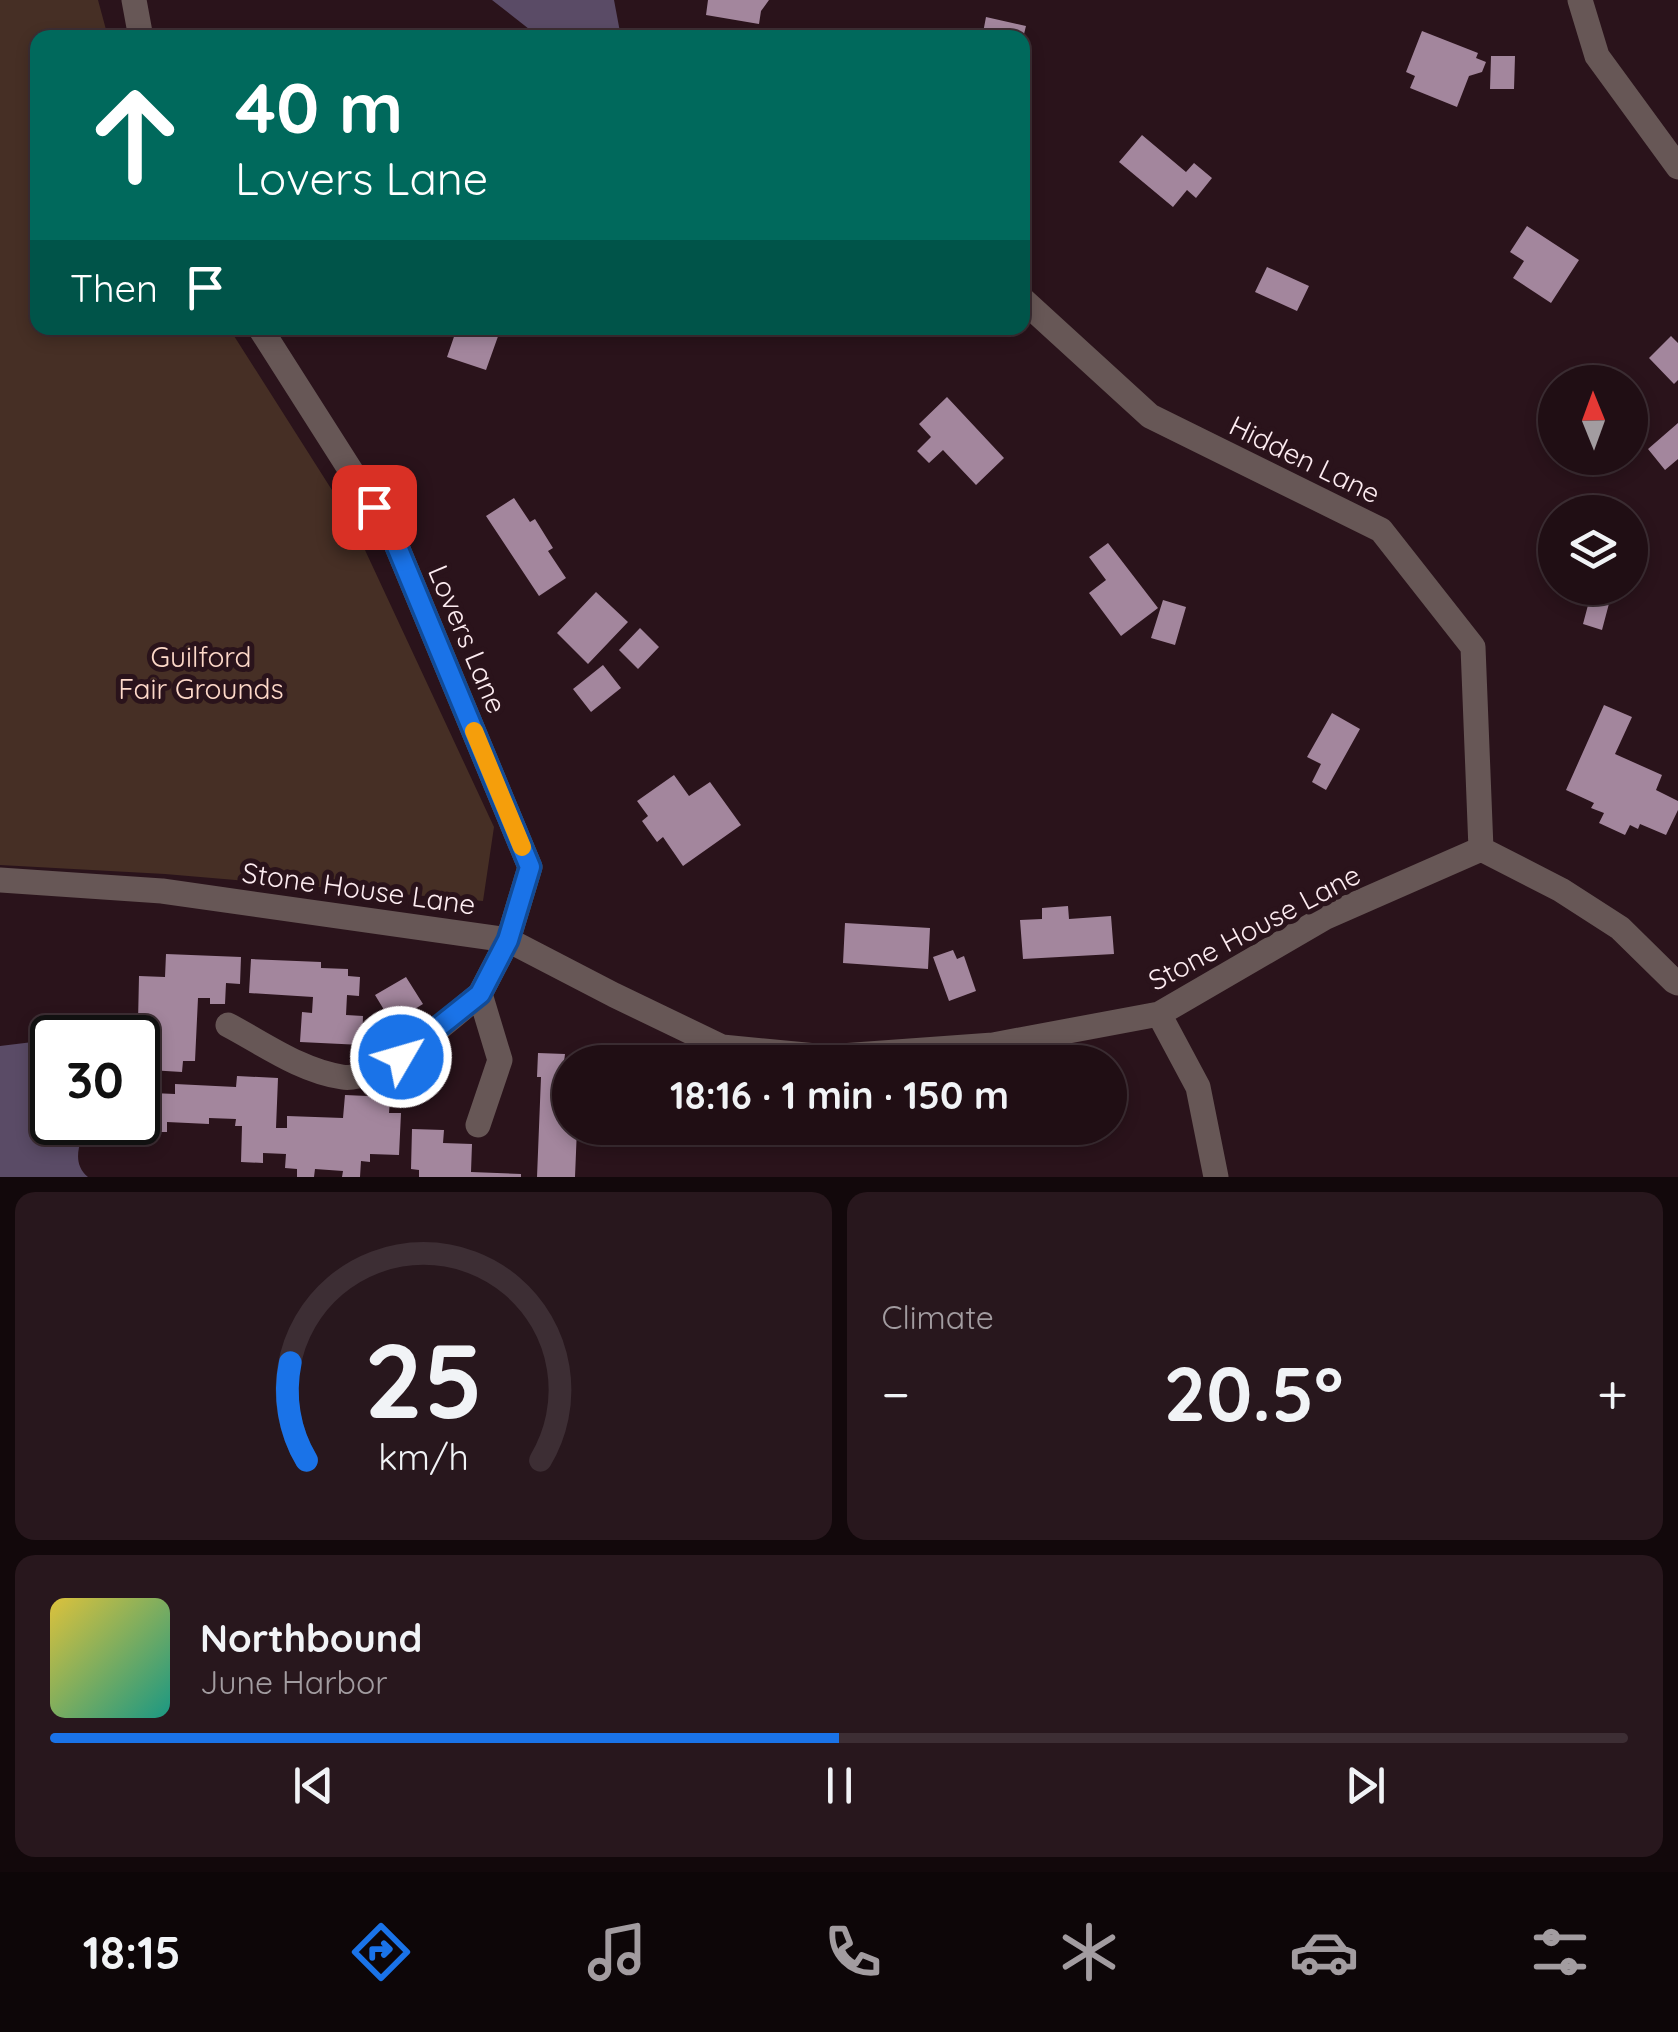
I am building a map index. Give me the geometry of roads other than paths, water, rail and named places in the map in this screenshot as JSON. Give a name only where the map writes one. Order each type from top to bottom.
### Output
[{"type":"street","points":[[134,0],[140,30]]},
{"type":"street","points":[[1580,0],[1597,56],[1678,167]]},
{"type":"street","name":"Hidden Lane","points":[[1030,306],[1150,416],[1381,530],[1473,647],[1481,849]]},
{"type":"street","name":"Lovers Lane","points":[[264,335],[393,537],[530,867],[508,940],[480,994]]},
{"type":"street","points":[[1481,849],[1561,890],[1620,928],[1678,983]]},
{"type":"street","name":"Stone House Lane","points":[[0,880],[162,891],[508,940],[722,1047],[827,1057],[993,1044],[1159,1014],[1326,918],[1481,849]]},
{"type":"street","points":[[228,1025],[304,1066],[344,1078],[364,1076],[401,1057],[480,994],[500,1060],[478,1124]]},
{"type":"street","points":[[1159,1014],[1198,1087],[1216,1177]]},
{"type":"park label","name":"Guilford Fair Grounds","points":[[201,672]]}]
